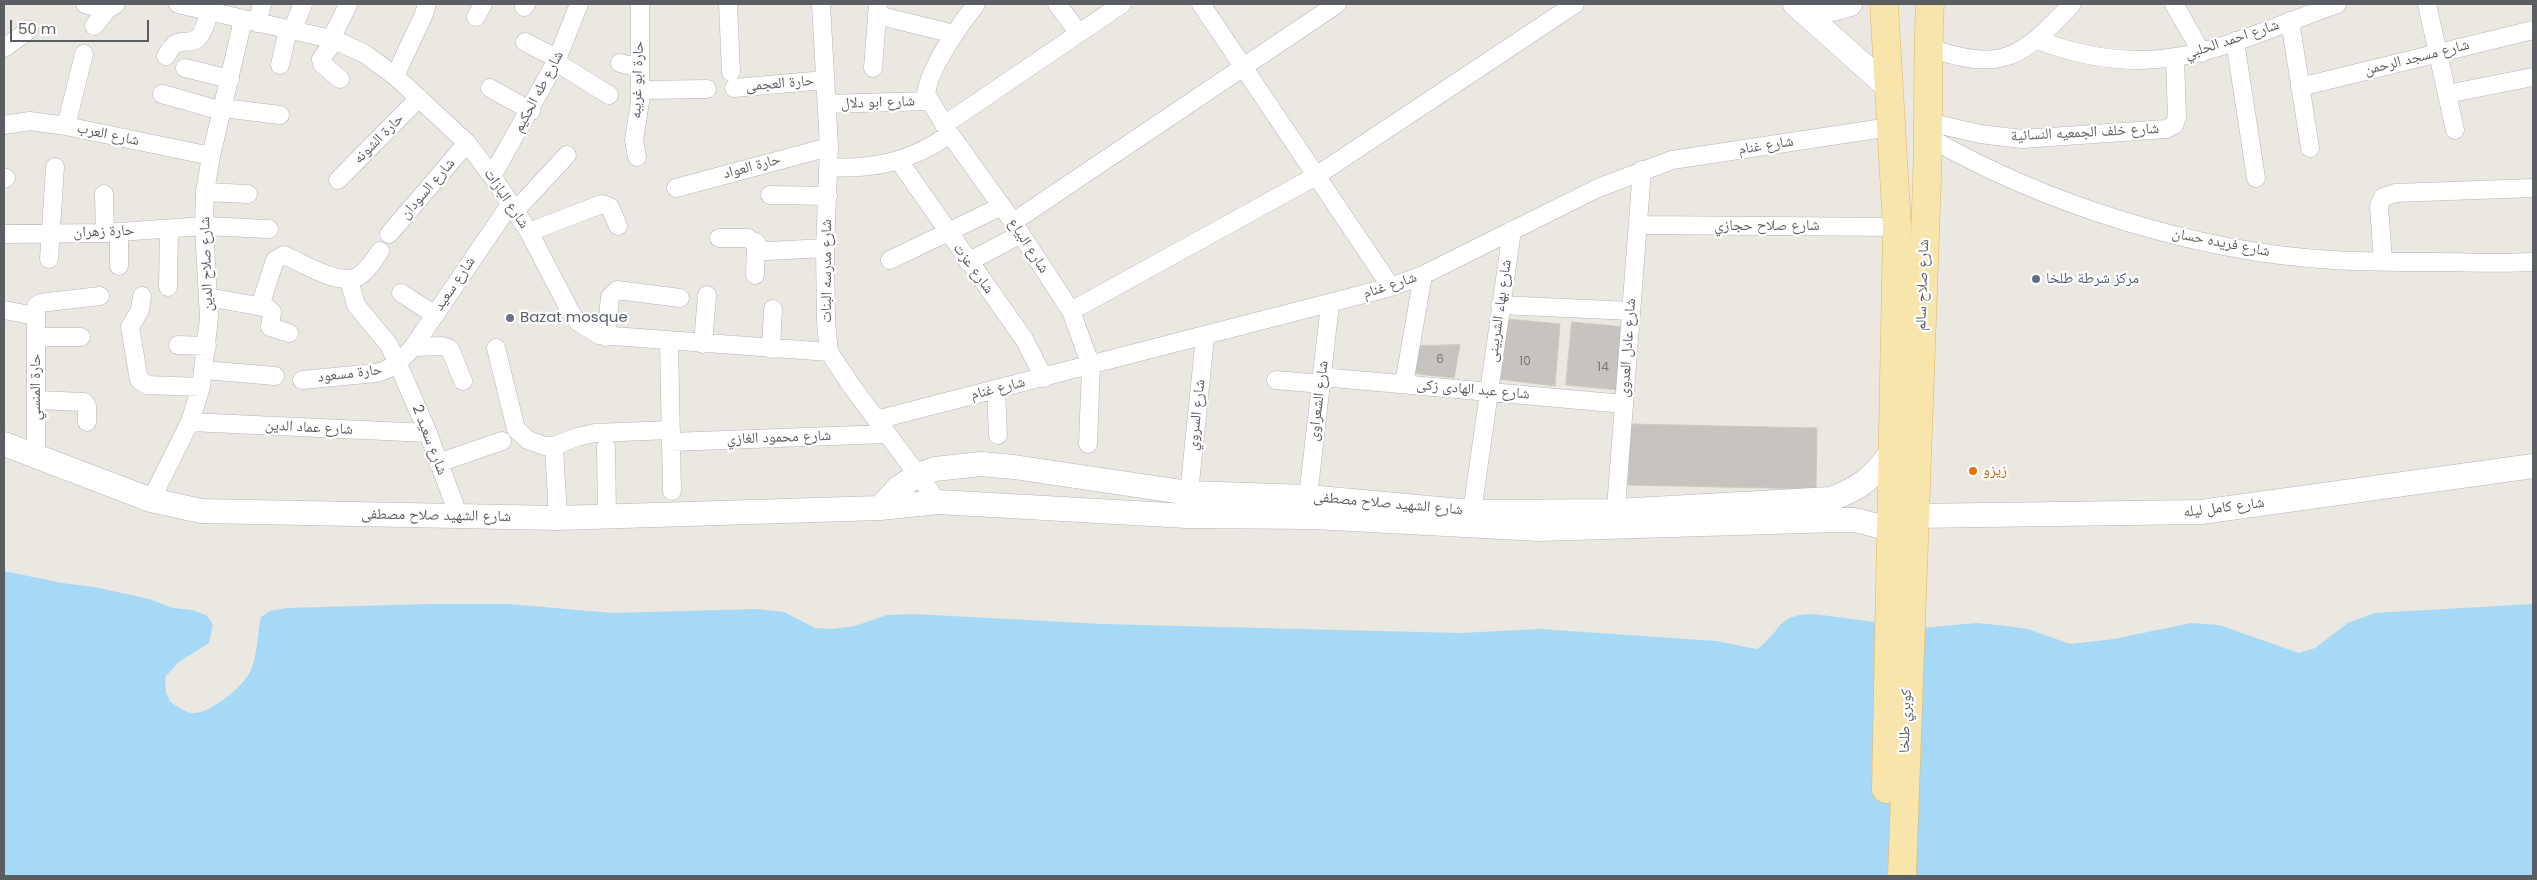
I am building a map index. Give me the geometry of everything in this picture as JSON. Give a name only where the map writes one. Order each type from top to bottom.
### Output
[{"type":"main road","points":[[1795,4],[1888,88]]},
{"type":"main road","points":[[1808,4],[1820,10],[1828,11],[1850,4]]},
{"type":"main road","name":"شارع صلاح سالم","points":[[1884,4],[1897,227],[1892,451],[1902,523]]},
{"type":"main road","name":"شارع صلاح سالم","points":[[1900,566],[1928,129],[1927,47],[1930,4]]},
{"type":"main road","name":"شارع الشهيد صلاح مصطفى","points":[[4,444],[36,458],[151,500],[201,511],[558,518],[880,508],[938,502],[1187,516],[1314,517],[1448,526],[1539,529],[1615,519],[1831,499],[1852,492],[1868,481],[1892,451]]},
{"type":"main road","name":"شارع الشهيد صلاح مصطفى","points":[[880,508],[898,488],[918,476],[935,469],[981,464],[1014,467],[1190,493],[1308,497],[1472,512],[1615,519],[1855,520],[1902,523]]},
{"type":"main road","name":"شارع كامل ليله","points":[[1902,523],[2201,512],[2533,466]]},
{"type":"main road","name":"كوبري طلخا","points":[[1884,876],[1900,566]]},
{"type":"main road","name":"كوبري طلخا","points":[[1900,566],[1902,876]]},
{"type":"street","points":[[85,4],[112,7]]},
{"type":"street","name":"شارع البازات","points":[[178,4],[333,40],[365,54],[395,76],[467,143],[492,176],[529,232],[578,322],[599,335],[670,342],[829,352]]},
{"type":"street","name":"شارع صلاح الدين","points":[[151,500],[190,422],[201,387],[206,346],[208,297],[204,226],[211,156],[230,80],[250,22],[262,4]]},
{"type":"street","points":[[280,65],[290,30],[303,4]]},
{"type":"street","points":[[395,76],[427,4]]},
{"type":"street","name":"شارع طه الحكيم","points":[[492,176],[531,111],[557,61],[579,4]]},
{"type":"street","name":"حارة ابو غريبه","points":[[637,156],[634,140],[640,90],[640,4]]},
{"type":"street","name":"حارة العجمى","points":[[728,4],[732,80],[826,80]]},
{"type":"street","name":"شارع مدرسه البنات","points":[[821,4],[829,147],[825,248],[826,322],[829,352],[876,420],[938,502]]},
{"type":"street","points":[[929,101],[926,94],[927,87],[954,34],[976,4]]},
{"type":"street","points":[[1056,4],[1079,33]]},
{"type":"street","points":[[828,167],[868,167],[899,162],[934,145],[947,130],[1079,33],[1122,4]]},
{"type":"street","points":[[1201,4],[1391,287]]},
{"type":"street","points":[[968,262],[1337,4]]},
{"type":"street","points":[[1071,311],[1316,176],[1575,4]]},
{"type":"street","points":[[1927,47],[1974,61],[2000,59],[2016,53],[2038,40],[2072,4]]},
{"type":"street","points":[[2174,4],[2202,53]]},
{"type":"street","name":"شارع احمد الحلبي","points":[[2038,40],[2091,57],[2147,61],[2175,58],[2202,53],[2290,21],[2306,9],[2337,4]]},
{"type":"street","points":[[2427,4],[2455,130]]},
{"type":"street","points":[[340,80],[321,62],[322,54],[333,40],[348,5]]},
{"type":"street","points":[[94,26],[112,7]]},
{"type":"street","points":[[873,68],[878,9],[954,34]]},
{"type":"street","points":[[166,56],[177,42],[196,39],[201,34],[210,12]]},
{"type":"street","points":[[2290,21],[2310,148]]},
{"type":"street","points":[[4,48],[28,30]]},
{"type":"street","name":"شارع مسجد الرحمن","points":[[2300,87],[2533,30]]},
{"type":"street","points":[[2235,41],[2256,178]]},
{"type":"street","points":[[525,42],[609,95]]},
{"type":"street","points":[[66,126],[84,54]]},
{"type":"street","name":"شارع خلف الجمعيه النسائية","points":[[1928,129],[2022,139],[2166,129],[2174,125],[2177,117],[2175,58]]},
{"type":"street","points":[[620,63],[640,68]]},
{"type":"street","points":[[185,68],[230,80]]},
{"type":"street","points":[[2447,94],[2533,77]]},
{"type":"street","points":[[490,88],[531,111]]},
{"type":"street","points":[[640,90],[707,89]]},
{"type":"street","points":[[162,94],[222,110],[280,115]]},
{"type":"street","name":"حارة الشونه","points":[[338,180],[419,98]]},
{"type":"street","name":"شارع البياع","points":[[929,101],[947,130],[1017,228],[1071,311],[1091,366]]},
{"type":"street","name":"شارع ابو دلال","points":[[827,104],[929,101]]},
{"type":"street","name":"شارع العرب","points":[[4,125],[30,121],[66,126],[211,156]]},
{"type":"street","name":"شارع غنام","points":[[876,420],[1205,337],[1391,287],[1423,276],[1512,230],[1642,170],[1672,160],[1890,127]]},
{"type":"street","name":"شارع فريده حسان","points":[[1928,129],[1959,155],[2056,198],[2119,219],[2173,234],[2262,252],[2333,260],[2533,262]]},
{"type":"street","name":"شارع السودان","points":[[389,234],[467,143]]},
{"type":"street","name":"حارة العواد","points":[[676,188],[829,147]]},
{"type":"street","name":"شارع سعيد","points":[[398,364],[413,347],[513,207],[566,155]]},
{"type":"street","name":"شارع عزت","points":[[899,162],[1024,339],[1044,378]]},
{"type":"street","points":[[49,258],[55,167]]},
{"type":"street","name":"شارع عادل العدوى","points":[[1615,519],[1642,170]]},
{"type":"street","points":[[2383,261],[2379,206],[2383,197],[2395,193],[2533,188]]},
{"type":"street","points":[[206,192],[248,194]]},
{"type":"street","points":[[104,194],[119,266]]},
{"type":"street","points":[[770,195],[828,196]]},
{"type":"street","points":[[529,232],[602,204],[610,207],[618,226]]},
{"type":"street","points":[[890,260],[1002,206]]},
{"type":"street","name":"شارع صلاح حجازي","points":[[1638,225],[1897,227]]},
{"type":"street","name":"حارة زهران","points":[[4,234],[112,233],[204,226],[269,229]]},
{"type":"street","points":[[168,287],[169,229]]},
{"type":"street","name":"شارع بهاء الشربينى","points":[[1472,512],[1512,230]]},
{"type":"street","points":[[719,238],[748,238],[756,242],[763,250],[768,251],[825,248]]},
{"type":"street","points":[[755,275],[756,242]]},
{"type":"street","points":[[260,306],[275,260],[279,256],[284,255],[339,280],[349,280],[358,277],[380,251]]},
{"type":"street","points":[[1404,384],[1423,276]]},
{"type":"street","name":"شارع سعيد 2","points":[[349,280],[356,305],[389,345],[398,364],[428,433],[459,517]]},
{"type":"street","points":[[606,337],[610,297],[617,290],[680,298]]},
{"type":"street","points":[[401,293],[435,315]]},
{"type":"street","points":[[704,344],[707,295]]},
{"type":"street","points":[[4,310],[35,316],[36,306],[40,303],[100,296]]},
{"type":"street","points":[[142,296],[140,310],[130,327],[139,380],[147,385],[201,387]]},
{"type":"street","points":[[208,297],[260,306],[271,311],[269,325],[271,328],[289,333]]},
{"type":"street","name":"شارع الشعراوى","points":[[1308,497],[1330,304]]},
{"type":"street","points":[[1500,305],[1631,311]]},
{"type":"street","points":[[771,349],[773,309]]},
{"type":"street","name":"حارة المنسي","points":[[35,316],[36,458]]},
{"type":"street","points":[[36,337],[80,337]]},
{"type":"street","name":"شارع السروي","points":[[1190,493],[1205,337]]},
{"type":"street","points":[[670,342],[672,491]]},
{"type":"street","points":[[178,344],[206,346]]},
{"type":"street","points":[[413,347],[442,346],[450,349],[463,382]]},
{"type":"street","points":[[496,348],[516,429],[528,440],[545,446],[554,446],[558,518]]},
{"type":"street","name":"حارة مسعود","points":[[302,380],[376,374],[398,364]]},
{"type":"street","points":[[1088,444],[1091,366]]},
{"type":"street","points":[[204,370],[275,376]]},
{"type":"street","name":"شارع عبد الهادى زكى","points":[[1276,380],[1404,384],[1624,404]]},
{"type":"street","points":[[996,390],[998,435]]},
{"type":"street","points":[[36,400],[84,402],[87,406],[87,422]]},
{"type":"street","name":"شارع عماد الدين","points":[[190,422],[428,433]]},
{"type":"street","name":"شارع محمود الغازي","points":[[554,446],[577,437],[595,433],[671,436],[887,434]]},
{"type":"street","points":[[438,463],[502,441]]},
{"type":"street","points":[[606,447],[607,515]]},
{"type":"water","points":[[4,571],[62,583],[94,587],[149,599],[173,608],[192,610],[206,615],[213,624],[209,643],[179,662],[165,677],[166,692],[170,701],[184,711],[191,713],[201,712],[218,704],[242,683],[253,664],[261,617],[270,611],[287,608],[509,604],[612,613],[756,609],[784,612],[815,628],[832,629],[855,626],[887,615],[914,614],[1102,624],[1460,633],[1540,629],[1716,641],[1757,649],[1786,620],[1801,615],[1814,614],[1919,628],[1977,623],[2007,626],[2028,629],[2070,644],[2114,639],[2191,623],[2219,625],[2299,653],[2315,648],[2348,623],[2374,613],[2533,604],[2533,876],[4,876]]},
{"type":"building","points":[[1507,319],[1560,324],[1555,386],[1498,379]]},
{"type":"building","points":[[1572,322],[1625,327],[1619,390],[1566,385]]},
{"type":"building","points":[[1460,345],[1454,378],[1410,373],[1414,346]]},
{"type":"building","points":[[1630,424],[1817,428],[1816,489],[1628,485]]},
{"type":"place","name":"مركز شرطة طلخا","points":[[2036,279]]},
{"type":"place","name":"Bazat mosque","points":[[510,318]]},
{"type":"place","name":"زيزو","points":[[1973,471]]}]
